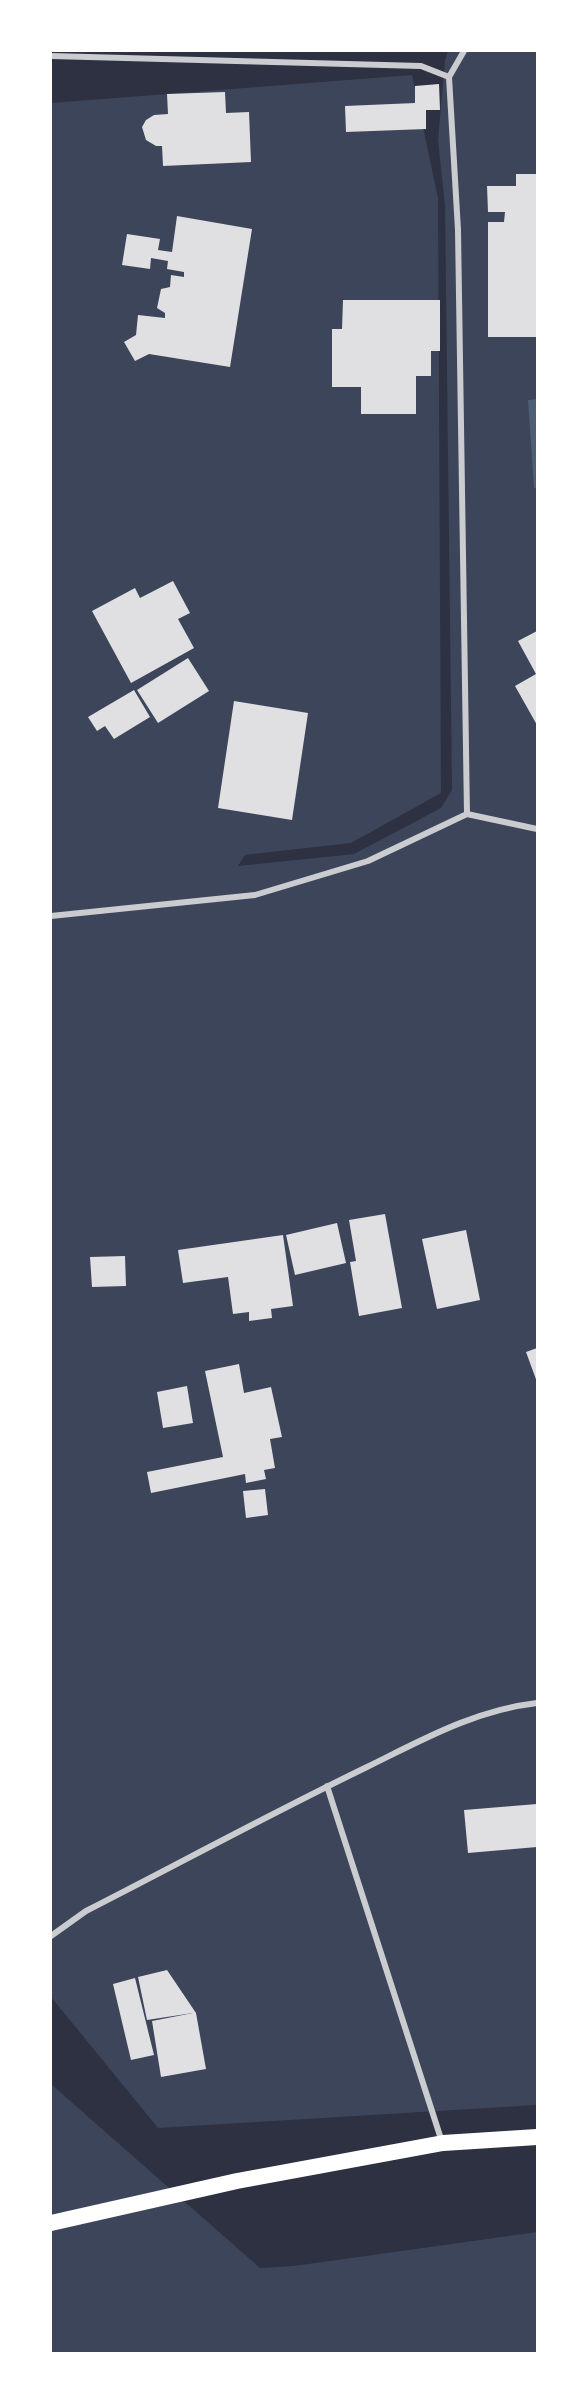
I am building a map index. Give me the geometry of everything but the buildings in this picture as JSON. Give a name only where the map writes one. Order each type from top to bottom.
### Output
[{"type":"highway","points":[[51,2223],[237,2181],[443,2143],[537,2137]]},
{"type":"street","points":[[464,51],[449,77],[459,242],[467,814]]},
{"type":"street","points":[[51,56],[421,66],[449,77]]},
{"type":"street","points":[[51,916],[255,895],[368,861],[467,814],[537,829]]},
{"type":"street","points":[[51,1936],[86,1911],[327,1786],[466,1719],[506,1707],[537,1703]]},
{"type":"street","points":[[327,1786],[443,2143]]},
{"type":"shaded area","points":[[448,51],[537,51],[537,2105],[158,2128],[51,1997],[51,103],[412,75],[438,198],[441,793],[351,843],[245,855],[238,866],[354,854],[441,808],[452,790],[445,206],[438,140],[445,60]]},
{"type":"shaded area","points":[[537,399],[537,488],[534,488],[528,400]]},
{"type":"shaded area","points":[[51,2084],[260,2268],[294,2266],[537,2232],[537,2353],[51,2353]]}]
